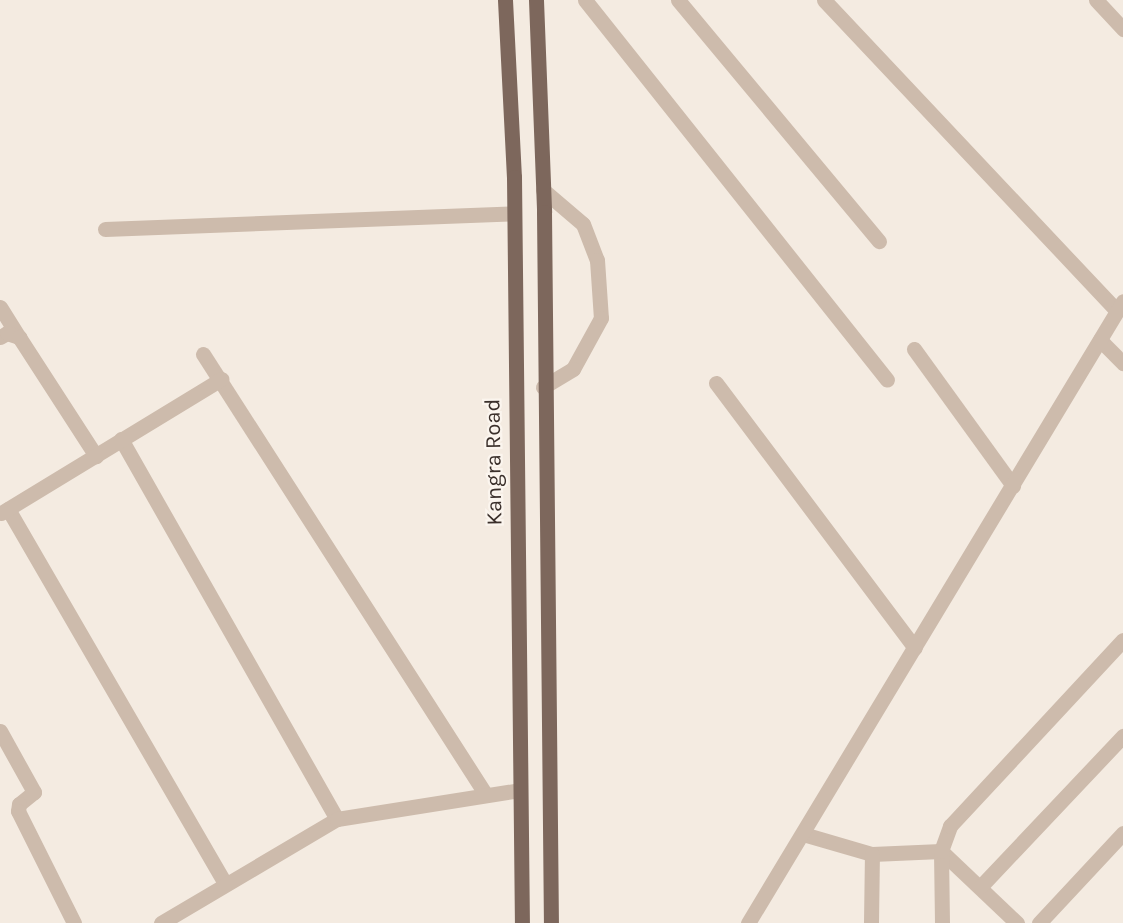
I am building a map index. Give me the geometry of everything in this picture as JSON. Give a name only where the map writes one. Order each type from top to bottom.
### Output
[{"type":"main road","name":"Kangra Road","points":[[506,0],[514,213],[516,790],[522,923]]},
{"type":"main road","points":[[536,0],[543,190],[543,387],[551,923]]},
{"type":"main road","points":[[515,391],[543,387]]},
{"type":"street","points":[[585,0],[887,379]]},
{"type":"street","points":[[678,0],[879,241]]},
{"type":"street","points":[[748,923],[1120,306],[824,0]]},
{"type":"street","points":[[1096,0],[1123,29]]},
{"type":"street","points":[[543,190],[583,224],[597,260],[601,318],[573,369],[543,387]]},
{"type":"street","points":[[105,229],[514,213]]},
{"type":"street","points":[[0,307],[96,456]]},
{"type":"street","points":[[0,337],[7,333],[19,337]]},
{"type":"street","points":[[1100,340],[1123,363]]},
{"type":"street","points":[[914,349],[1013,486]]},
{"type":"street","points":[[203,354],[486,795]]},
{"type":"street","points":[[221,379],[4,511],[225,883]]},
{"type":"street","points":[[717,383],[915,648]]},
{"type":"street","points":[[121,439],[337,819]]},
{"type":"street","points":[[942,923],[941,851],[950,826],[1123,640]]},
{"type":"street","points":[[0,731],[34,792],[19,804],[18,812],[74,923]]},
{"type":"street","points":[[981,886],[1123,736]]},
{"type":"street","points":[[161,923],[225,883],[337,819],[516,790]]},
{"type":"street","points":[[1039,923],[1123,833]]},
{"type":"street","points":[[803,834],[872,854],[941,851],[981,886],[1017,923]]},
{"type":"street","points":[[871,923],[872,854]]}]
